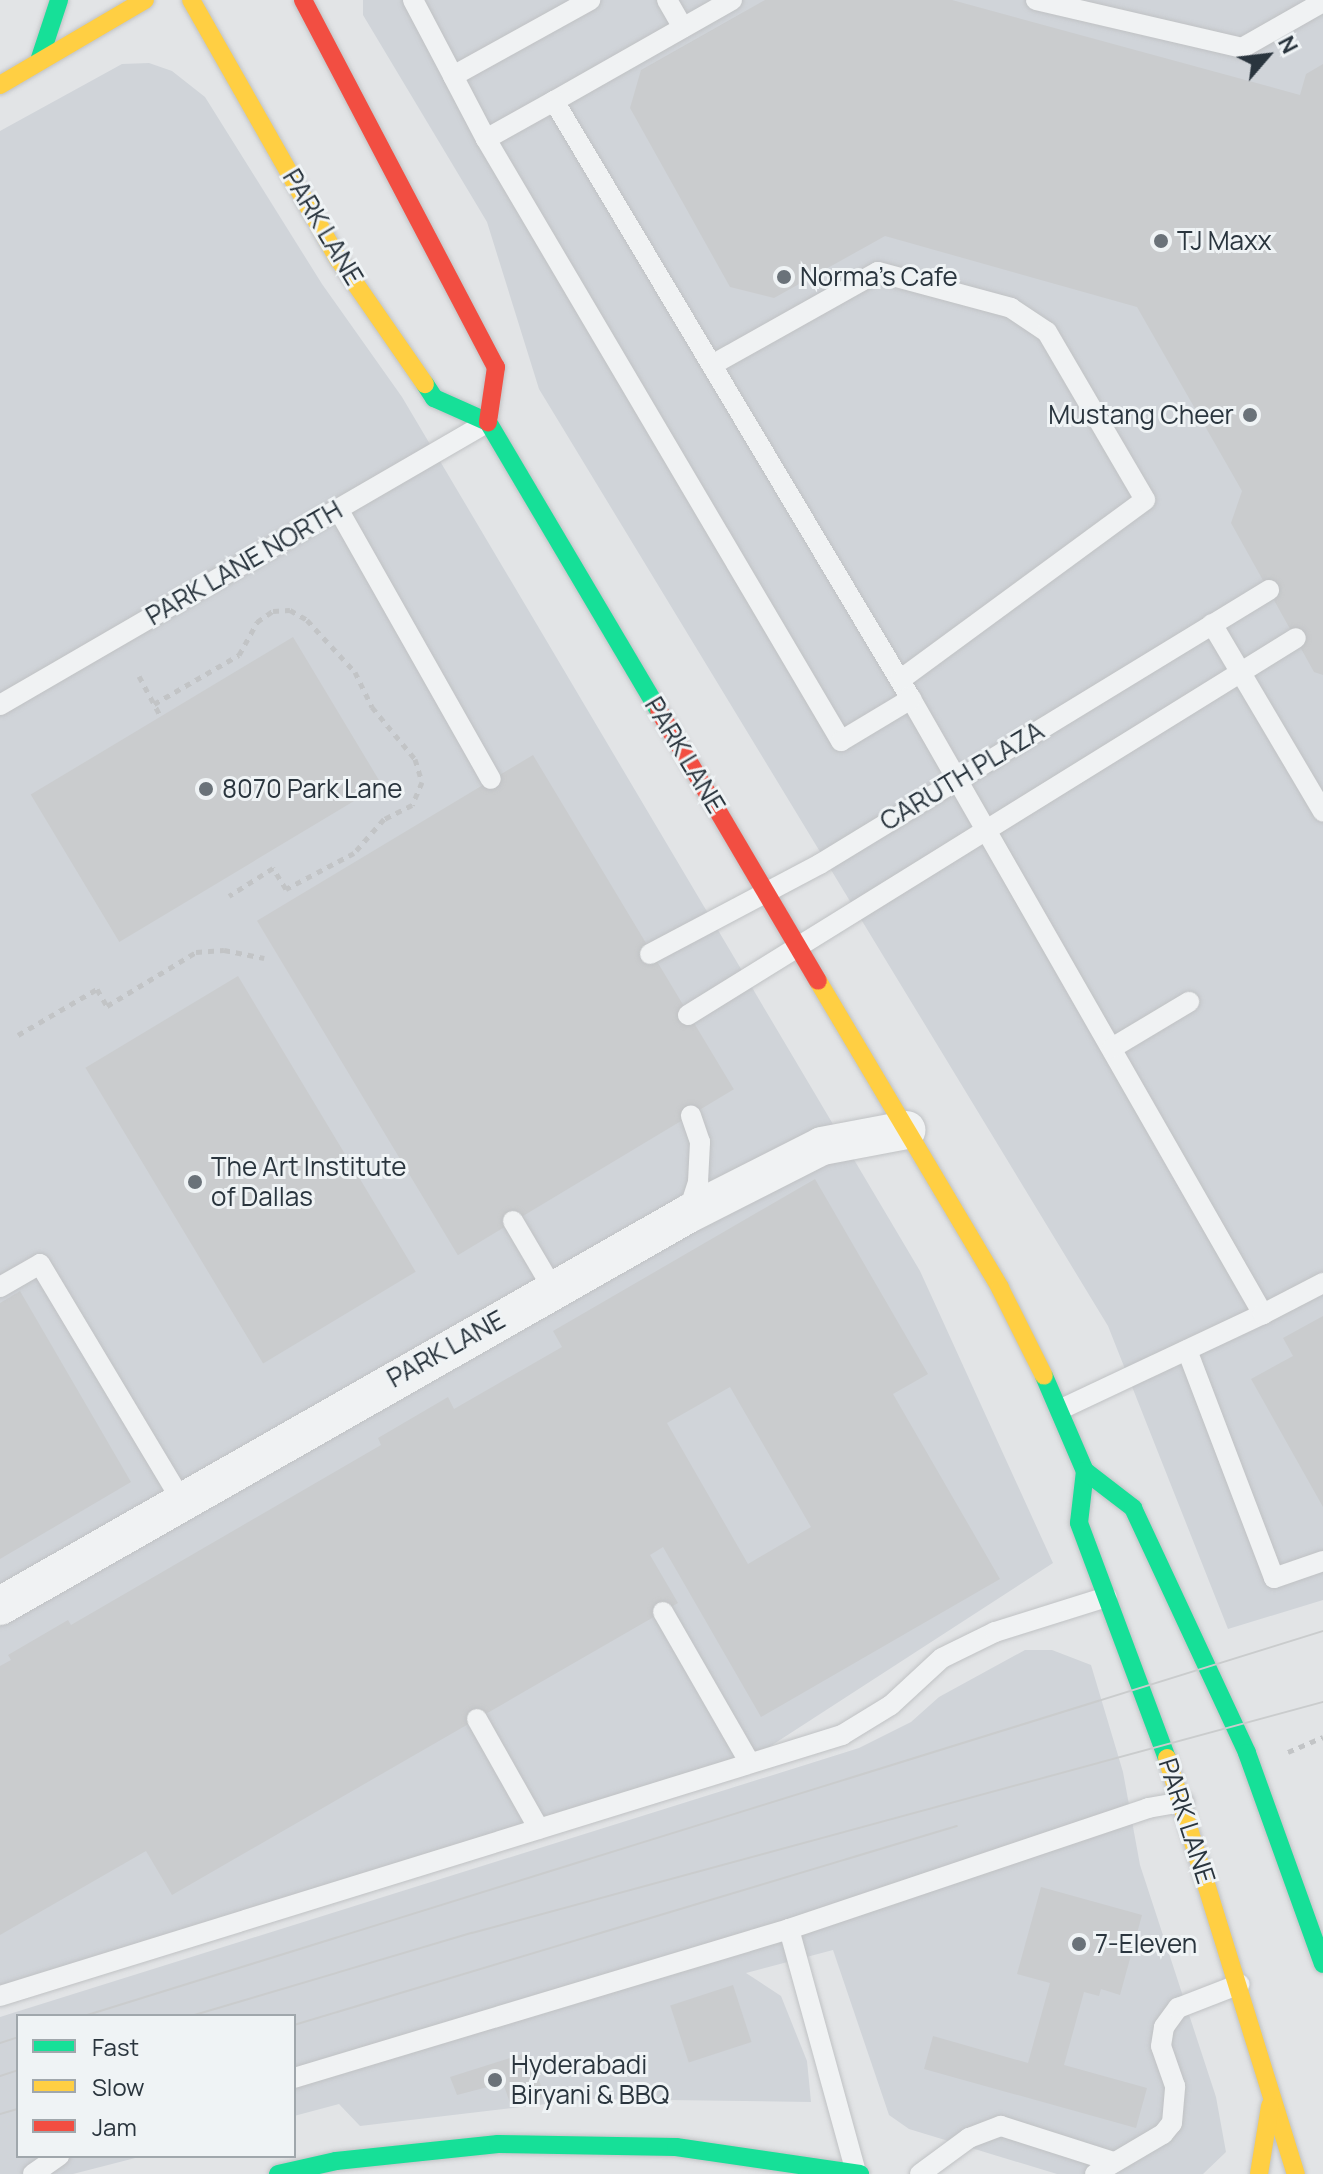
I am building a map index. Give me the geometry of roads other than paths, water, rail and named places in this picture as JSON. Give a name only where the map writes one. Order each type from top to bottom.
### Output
[{"type":"main road","points":[[39,61],[59,0]]},
{"type":"main road","points":[[0,85],[145,0]]},
{"type":"main road","name":"PARK LANE","points":[[191,0],[339,260],[434,398],[488,422],[1000,1288],[1061,1409],[1085,1471],[1079,1523],[1183,1802],[1296,2174]]},
{"type":"main road","points":[[303,0],[496,367],[488,422]]},
{"type":"main road","points":[[1085,1471],[1133,1508],[1247,1753],[1322,1959]]},
{"type":"main road","points":[[1259,2174],[1271,2092]]},
{"type":"main road","points":[[278,2174],[336,2161],[498,2144],[858,2174]]},
{"type":"street","name":"PARK LANE","points":[[0,1606],[181,1500],[688,1214],[822,1146],[907,1130]]},
{"type":"lane","points":[[413,0],[486,139],[841,741],[911,699]]},
{"type":"lane","points":[[453,76],[590,0]]},
{"type":"lane","points":[[667,0],[683,28]]},
{"type":"lane","points":[[486,139],[732,0]]},
{"type":"lane","points":[[1036,0],[1242,48],[1323,2]]},
{"type":"lane","points":[[554,101],[900,680],[1263,1314]]},
{"type":"lane","points":[[712,365],[878,272],[1011,308],[1047,332],[1145,500],[900,680]]},
{"type":"lane","name":"PARK LANE NORTH","points":[[0,705],[488,422]]},
{"type":"lane","points":[[338,509],[491,779]]},
{"type":"lane","name":"CARUTH PLAZA","points":[[650,954],[767,893],[1269,590]]},
{"type":"lane","points":[[1212,624],[1323,812]]},
{"type":"lane","points":[[688,1015],[796,943],[1296,638]]},
{"type":"lane","points":[[1112,1048],[1189,1002]]},
{"type":"lane","points":[[688,1214],[698,1182],[700,1142],[691,1116]]},
{"type":"lane","points":[[513,1221],[553,1289]]},
{"type":"lane","points":[[0,1287],[40,1264],[181,1500]]},
{"type":"lane","points":[[1061,1409],[1323,1283]]},
{"type":"lane","points":[[1187,1350],[1274,1578],[1323,1561]]},
{"type":"lane","points":[[0,1996],[842,1735],[891,1705],[942,1658],[995,1632],[1107,1597]]},
{"type":"lane","points":[[663,1612],[750,1763]]},
{"type":"lane","points":[[477,1719],[539,1829]]},
{"type":"lane","points":[[296,2077],[789,1929],[1113,1819],[1183,1802]]},
{"type":"lane","points":[[789,1929],[858,2174]]},
{"type":"lane","points":[[1095,2174],[1172,2123],[1177,2101],[1161,2046],[1164,2027],[1178,2008],[1240,1984]]},
{"type":"lane","points":[[920,2174],[969,2138],[1001,2126],[1114,2162]]},
{"type":"lane","points":[[33,2174],[56,2158]]},
{"type":"tram line","points":[[90,2014],[1323,1631]]},
{"type":"tram line","points":[[198,2014],[472,1933],[1323,1702]]},
{"type":"tram line","points":[[296,2024],[957,1826]]},
{"type":"tram line","points":[[0,2043],[16,2038]]},
{"type":"tram line","points":[[0,2076],[16,2071]]},
{"type":"tram line","points":[[0,2114],[16,2110]]},
{"type":"place","name":"TJ Maxx","points":[[1161,241]]},
{"type":"place","name":"Norma's Cafe","points":[[784,277]]},
{"type":"place","name":"Mustang Cheer","points":[[1250,415]]},
{"type":"place","name":"8070 Park Lane","points":[[206,789]]},
{"type":"place","name":"The Art Institute of Dallas","points":[[195,1182]]},
{"type":"place","name":"7-Eleven","points":[[1079,1944]]},
{"type":"place","name":"Hyderabadi Biryani & BBQ","points":[[495,2080]]}]
